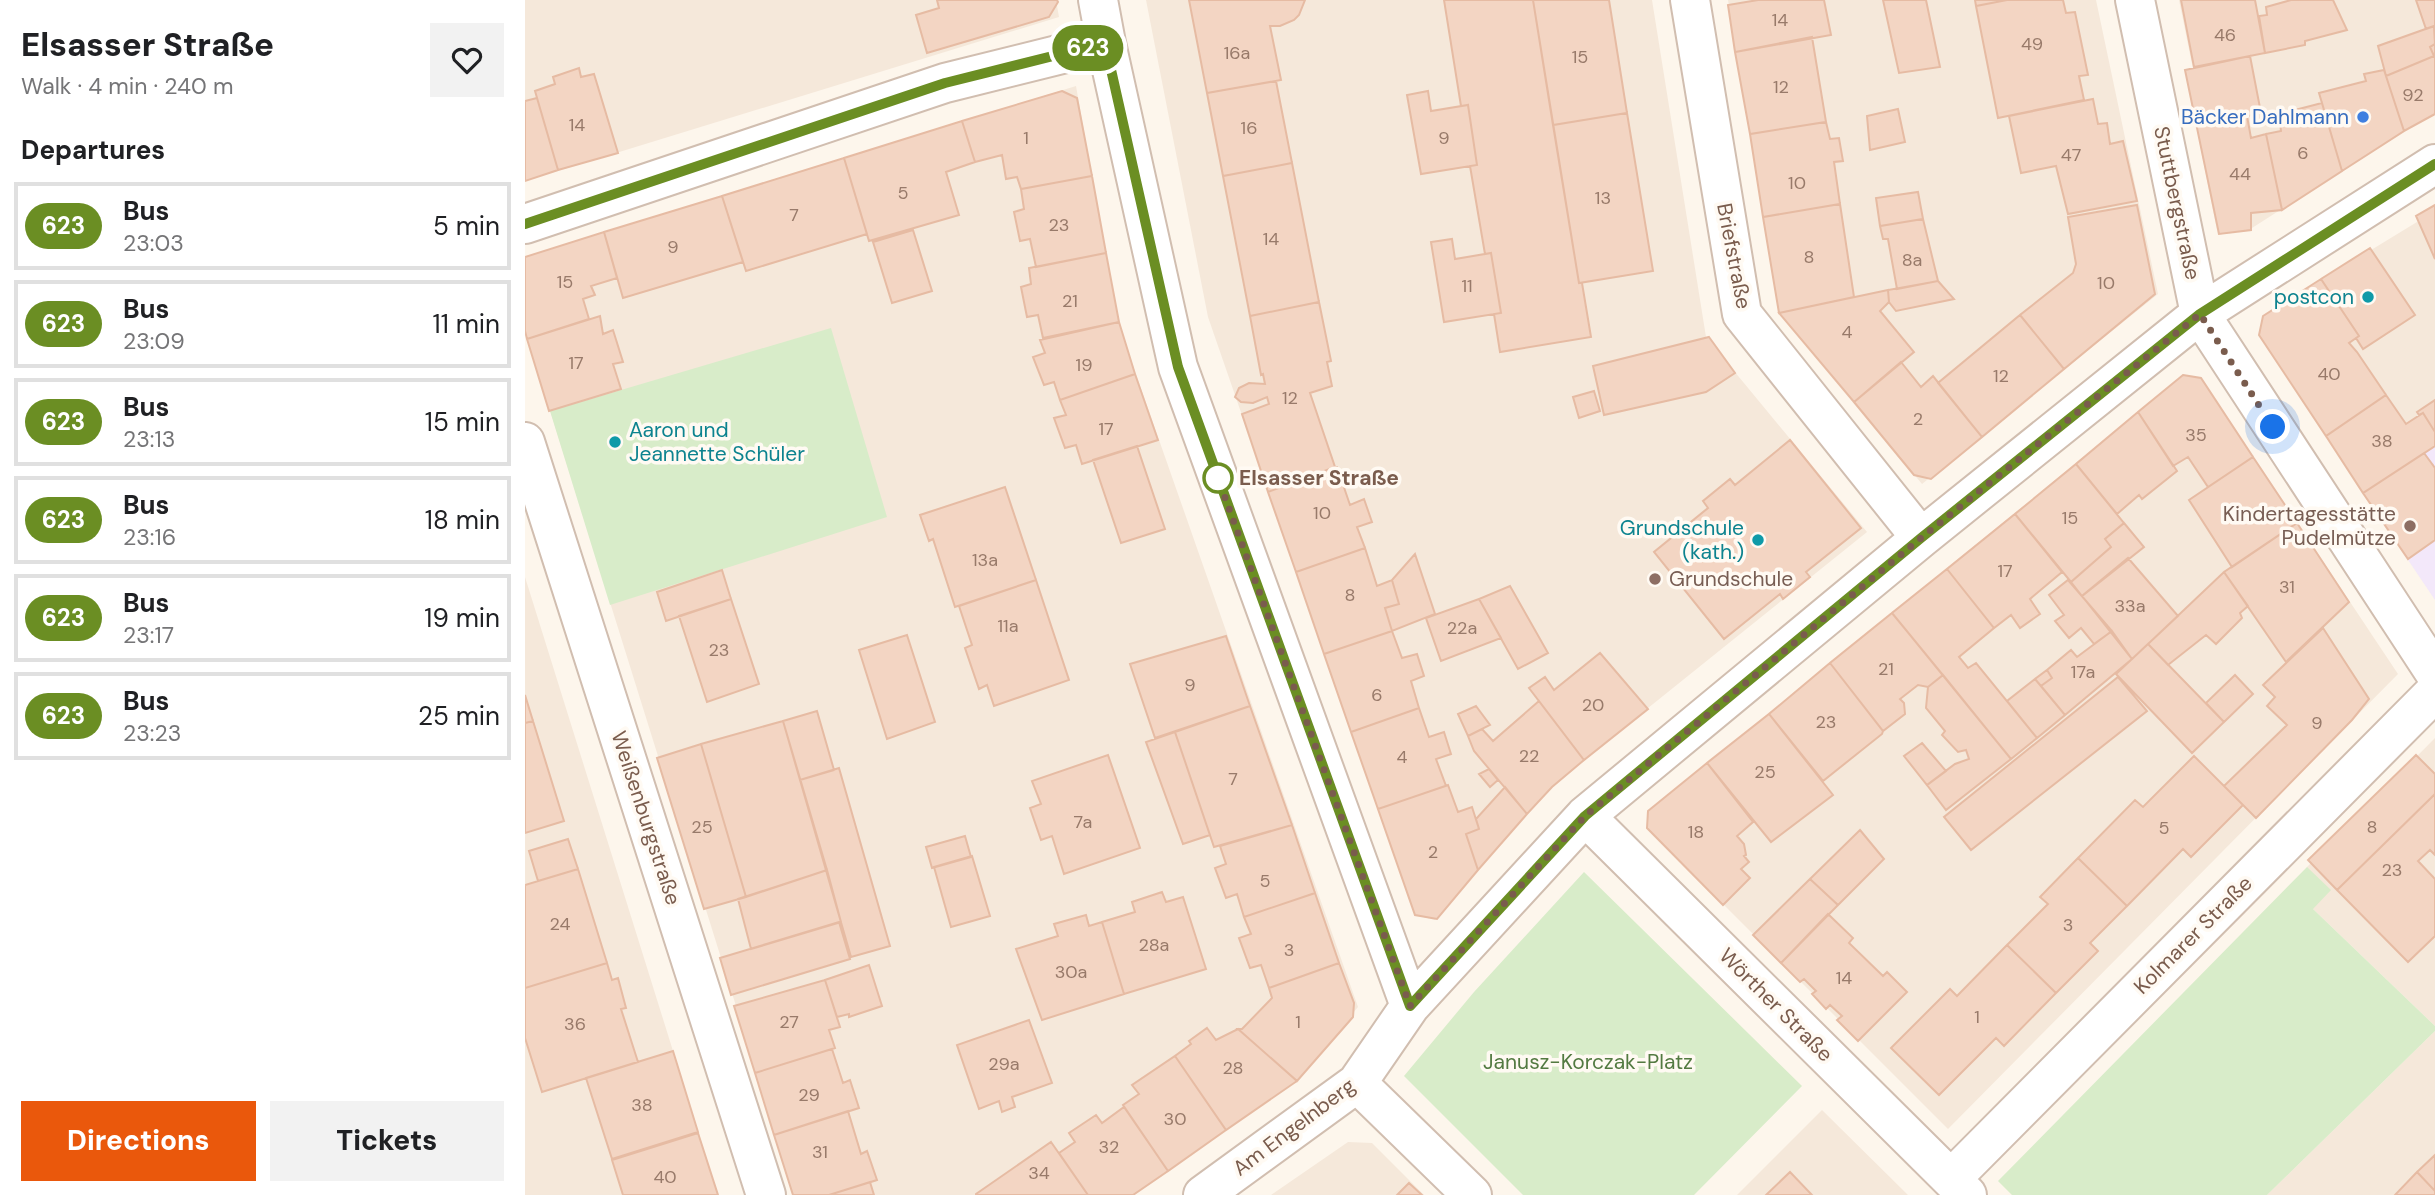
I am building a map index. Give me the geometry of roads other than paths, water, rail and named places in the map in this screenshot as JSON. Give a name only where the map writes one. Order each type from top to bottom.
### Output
[{"type":"street","points":[[1098,0],[1105,43],[1178,367],[1410,1006]]},
{"type":"street","name":"Briefstraße","points":[[1690,0],[1742,314],[1921,538]]},
{"type":"street","name":"Stuttbergstraße","points":[[2135,0],[2200,314],[2435,673]]},
{"type":"street","points":[[525,224],[945,83],[1105,43]]},
{"type":"street","name":"Am Engelnberg","points":[[1203,1195],[1357,1083],[1410,1006],[1585,816],[1921,538],[2200,314],[2435,164]]},
{"type":"street","name":"Weißenburgstraße","points":[[525,442],[766,1195]]},
{"type":"street","name":"Kolmarer Straße","points":[[1959,1187],[2435,692]]},
{"type":"street","name":"Wörther Straße","points":[[1585,816],[1959,1187]]},
{"type":"street","points":[[1357,1083],[1472,1195]]},
{"type":"place","name":"Bäcker Dahlmann","points":[[2363,117]]},
{"type":"place","name":"postcon","points":[[2368,297]]},
{"type":"place","name":"Aaron und Jeannette Schüler","points":[[615,442]]},
{"type":"place","name":"Elsasser Straße","points":[[1218,478]]},
{"type":"place","name":"Kindertagesstätte Pudelmütze","points":[[2410,526]]},
{"type":"place","name":"Grundschule (kath.)","points":[[1758,540]]},
{"type":"place","name":"Grundschule","points":[[1655,579]]},
{"type":"park label","name":"Janusz-Korczak-Platz","points":[[1588,1062]]}]
